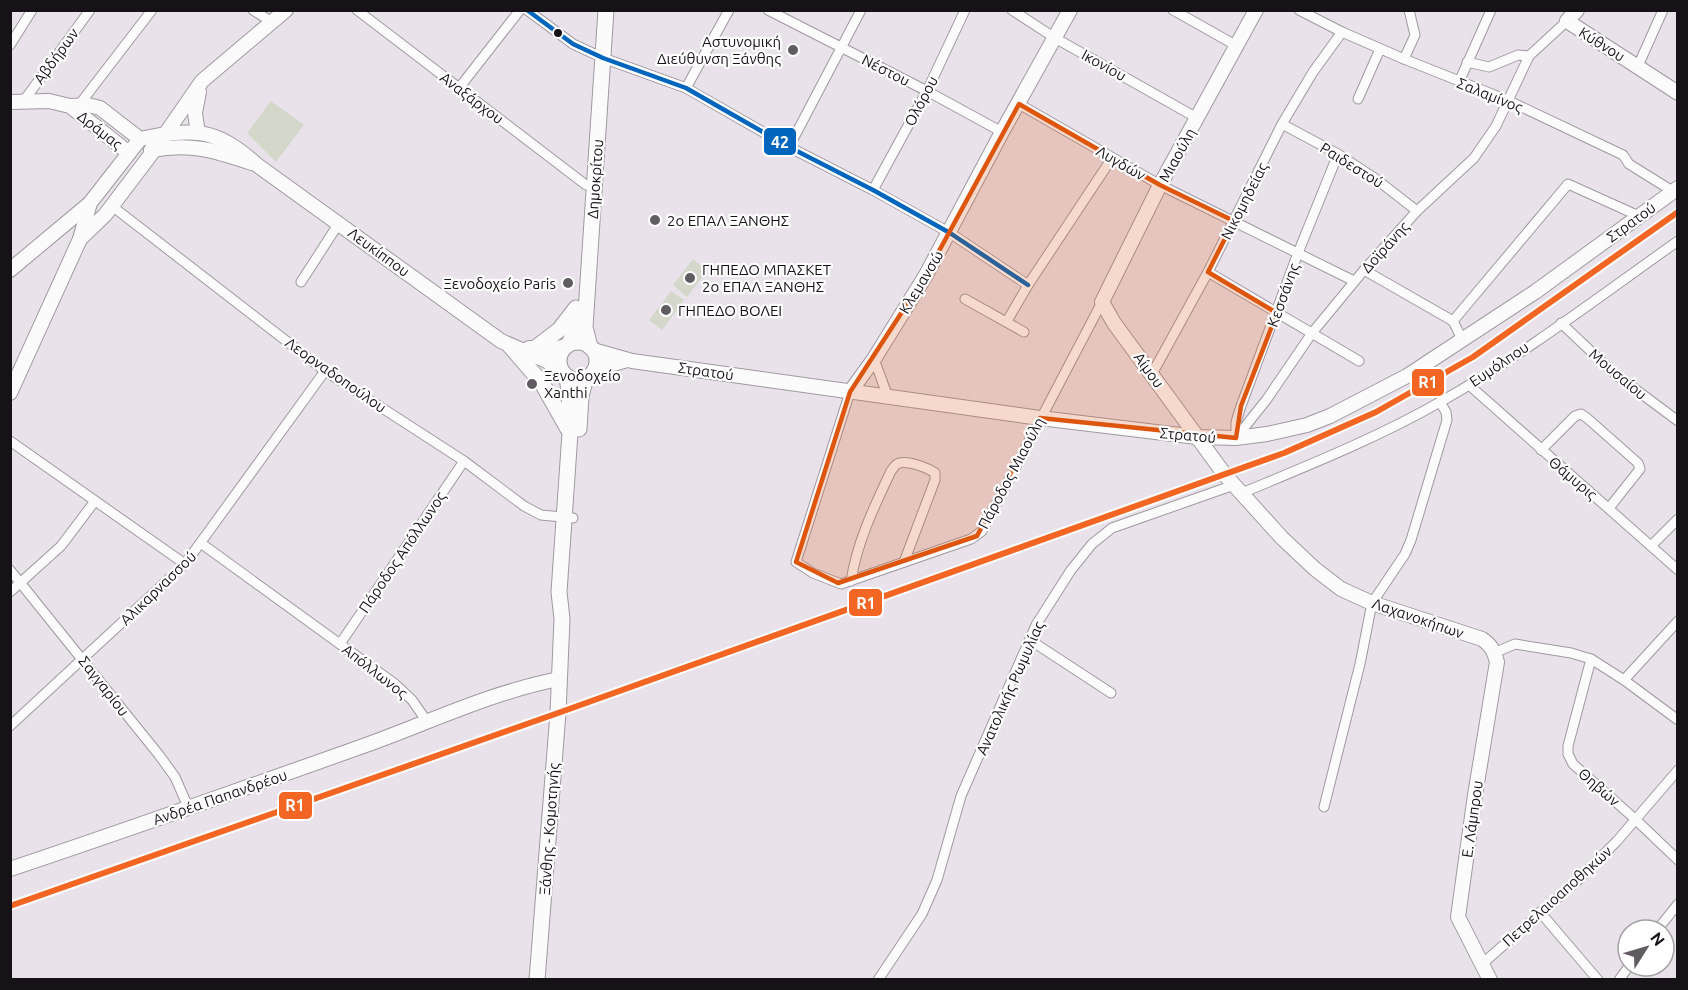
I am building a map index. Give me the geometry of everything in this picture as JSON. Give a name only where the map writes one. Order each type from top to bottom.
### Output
[{"type":"main road","name":"Δημοκρίτου","points":[[591,348],[585,327],[599,56],[597,10]]},
{"type":"main road","name":"Δημοκρίτου","points":[[568,345],[575,330],[578,305],[586,185],[606,10]]},
{"type":"main road","points":[[534,349],[559,330],[578,305]]},
{"type":"main road","points":[[559,679],[562,620],[559,592],[568,517],[581,396],[597,363],[591,348],[580,342],[568,345],[560,355],[560,367],[565,375],[569,392],[568,517]]},
{"type":"main road","points":[[506,344],[542,383],[570,433]]},
{"type":"main road","points":[[565,375],[580,380],[589,376]]},
{"type":"main road","name":"Ξάνθης - Κομοτηνής","points":[[537,980],[559,679]]},
{"type":"street","points":[[10,45],[32,10]]},
{"type":"street","name":"Αβδήρων","points":[[17,102],[90,10]]},
{"type":"street","points":[[253,10],[272,22]]},
{"type":"street","points":[[80,239],[112,206],[202,81],[286,10]]},
{"type":"street","name":"Αναξάρχου","points":[[357,10],[586,185]]},
{"type":"street","points":[[459,88],[520,10]]},
{"type":"street","points":[[527,10],[573,44],[686,88],[789,147],[873,190],[950,233],[1028,285]]},
{"type":"street","points":[[686,88],[729,10]]},
{"type":"street","name":"Νέστου","points":[[768,10],[1002,132]]},
{"type":"street","points":[[789,147],[861,10]]},
{"type":"street","name":"Ολόρου","points":[[873,190],[927,91],[965,10]]},
{"type":"street","name":"Ικονίου","points":[[1012,10],[1055,38],[1197,118]]},
{"type":"street","name":"Κλεμανσώ","points":[[796,562],[850,392],[874,359],[950,233],[1002,132],[1070,10]]},
{"type":"street","points":[[1173,10],[1237,46]]},
{"type":"street","name":"Μιαούλη","points":[[1102,302],[1160,185],[1256,10]]},
{"type":"street","name":"Σαλαμίνος","points":[[1299,10],[1380,49],[1507,100],[1623,156],[1629,164],[1676,190]]},
{"type":"street","points":[[1404,59],[1415,34],[1409,10]]},
{"type":"street","points":[[1459,82],[1491,10]]},
{"type":"street","name":"Δοϊράνης","points":[[1236,438],[1267,399],[1311,333],[1354,281],[1417,211],[1474,158],[1496,126],[1529,56],[1576,10]]},
{"type":"street","name":"Κύθνου","points":[[1638,66],[1663,10]]},
{"type":"street","points":[[74,106],[147,12]]},
{"type":"street","name":"Κύθνου","points":[[1567,21],[1677,93]]},
{"type":"street","name":"Νικομηδείας","points":[[1152,374],[1208,272],[1282,124],[1313,72],[1342,32]]},
{"type":"street","points":[[1358,99],[1380,49]]},
{"type":"street","name":"Δοϊράνης","points":[[1467,62],[1489,68],[1518,55],[1529,56]]},
{"type":"street","points":[[198,134],[195,103],[202,81]]},
{"type":"street","name":"Δράμας","points":[[17,102],[49,101],[100,108],[140,139]]},
{"type":"street","name":"Λυγδών","points":[[1019,104],[1160,185],[1354,281]]},
{"type":"street","name":"Δράμας","points":[[74,106],[129,153]]},
{"type":"street","name":"Ραιδεστού","points":[[1282,124],[1338,154],[1376,179],[1417,211]]},
{"type":"street","name":"Λευκίππου","points":[[140,139],[165,133],[220,137],[506,344],[547,361],[565,375]]},
{"type":"street","points":[[10,270],[90,204],[140,139]]},
{"type":"street","name":"Λευκίππου","points":[[129,153],[175,146],[206,149],[256,165]]},
{"type":"street","name":"Κεσσάνης","points":[[1236,438],[1236,422],[1241,406],[1338,154]]},
{"type":"street","points":[[1007,321],[1028,285],[1112,158]]},
{"type":"street","points":[[1453,321],[1568,184],[1639,216]]},
{"type":"street","name":"Στρατού","points":[[591,348],[632,361],[1040,418],[1197,437],[1236,438],[1267,434],[1306,425],[1330,416],[1407,376],[1535,292],[1676,190]]},
{"type":"street","points":[[10,393],[80,239],[90,204]]},
{"type":"street","name":"Λεορναδοπούλου","points":[[112,206],[325,371],[464,461],[524,506],[542,515],[568,517]]},
{"type":"street","points":[[301,282],[339,223]]},
{"type":"street","name":"Ευμόλπου","points":[[1238,489],[1394,428],[1468,385],[1677,242]]},
{"type":"street","points":[[1364,270],[1453,321],[1463,341]]},
{"type":"street","points":[[1208,272],[1359,361]]},
{"type":"street","points":[[965,299],[1024,332]]},
{"type":"street","name":"Αίμου","points":[[1102,302],[1114,323],[1197,437]]},
{"type":"street","name":"Πάροδος Μιαούλη","points":[[796,562],[813,573],[843,584],[971,539],[982,531],[1102,302]]},
{"type":"street","name":"Μουσαίου","points":[[1561,323],[1615,374],[1677,419]]},
{"type":"street","name":"Λευκίππου","points":[[506,344],[534,349],[568,345]]},
{"type":"street","points":[[874,359],[888,397]]},
{"type":"street","name":"Στρατού","points":[[589,376],[609,365],[632,361]]},
{"type":"street","name":"Αλικαρνασσού","points":[[10,726],[185,564],[202,544],[325,371]]},
{"type":"street","name":"Θάμυρις","points":[[1468,385],[1677,570]]},
{"type":"street","points":[[1324,807],[1360,664],[1372,603],[1412,540],[1447,420],[1446,412],[1440,402]]},
{"type":"street","points":[[1541,450],[1575,416],[1581,414],[1587,418],[1638,463],[1640,469],[1609,508]]},
{"type":"street","name":"Λαχανοκήπων","points":[[1197,437],[1238,489],[1282,538],[1315,569],[1341,589],[1372,603],[1482,639],[1494,653]]},
{"type":"street","points":[[10,441],[185,564]]},
{"type":"street","name":"Πάροδος Απόλλωνος","points":[[340,644],[464,461]]},
{"type":"street","points":[[851,581],[854,561],[865,530],[891,471],[901,463],[935,473],[935,480],[904,562]]},
{"type":"street","name":"Ανατολικής Ρωμυλίας","points":[[878,980],[922,914],[937,880],[961,796],[1036,625],[1071,570],[1092,544],[1112,528],[1238,489]]},
{"type":"street","points":[[10,592],[61,546],[95,501]]},
{"type":"street","points":[[1652,546],[1677,519]]},
{"type":"street","name":"Απόλλωνος","points":[[202,544],[404,691],[428,723]]},
{"type":"street","name":"Σαγγαρίου","points":[[10,570],[159,755],[175,777],[189,809]]},
{"type":"street","points":[[1624,680],[1677,621]]},
{"type":"street","points":[[1029,640],[1111,693]]},
{"type":"street","points":[[1494,653],[1515,644],[1571,653],[1591,660],[1624,680],[1677,720]]},
{"type":"street","name":"Ε. Λάμπρου","points":[[1490,980],[1458,917],[1476,784],[1497,662],[1494,653]]},
{"type":"street","name":"Θηβών","points":[[1591,660],[1568,746],[1568,754],[1573,764],[1677,860]]},
{"type":"street","points":[[428,723],[506,692],[559,679]]},
{"type":"street","name":"Ανδρέα Παπανδρέου","points":[[10,869],[189,809],[428,723]]},
{"type":"street","name":"Πετρελαιοαποθηκών","points":[[1482,964],[1578,880],[1617,841],[1677,770]]},
{"type":"street","points":[[1666,918],[1677,904]]},
{"type":"street","points":[[1540,912],[1598,980]]},
{"type":"highlighted area","points":[[1019,104],[1160,185],[1234,221],[1208,272],[1277,313],[1241,406],[1236,438],[1040,418],[977,536],[838,583],[796,562],[850,392],[926,275]]},
{"type":"shaded area","points":[[271,101],[304,125],[276,162],[247,133]]},
{"type":"shaded area","name":"ΓΗΠΕΔΟ ΜΠΑΣΚΕΤ 2ο ΕΠΑΛ ΞΑΝΘΗΣ","points":[[693,259],[707,271],[687,297],[673,285]]},
{"type":"shaded area","name":"ΓΗΠΕΔΟ ΒΟΛΕΙ","points":[[671,291],[684,300],[662,330],[649,320]]},
{"type":"transit line","name":"42","points":[[527,10],[573,44],[603,58],[686,88],[789,147],[873,190],[950,233],[1028,285]]},
{"type":"transit line","name":"R1","points":[[10,906],[1284,453],[1376,412],[1473,357],[1678,212]]},
{"type":"place","name":"Αστυνομική Διεύθυνση Ξάνθης","points":[[793,50]]},
{"type":"place","name":"2o ΕΠΑΛ ΞΑΝΘΗΣ","points":[[655,220]]},
{"type":"place","name":"ΓΗΠΕΔΟ ΜΠΑΣΚΕΤ 2ο ΕΠΑΛ ΞΑΝΘΗΣ","points":[[690,278]]},
{"type":"place","name":"Ξενοδοχείο Paris","points":[[568,283]]},
{"type":"place","name":"ΓΗΠΕΔΟ ΒΟΛΕΙ","points":[[666,310]]},
{"type":"place","name":"Ξενοδοχείο Xanthi","points":[[532,384]]}]
